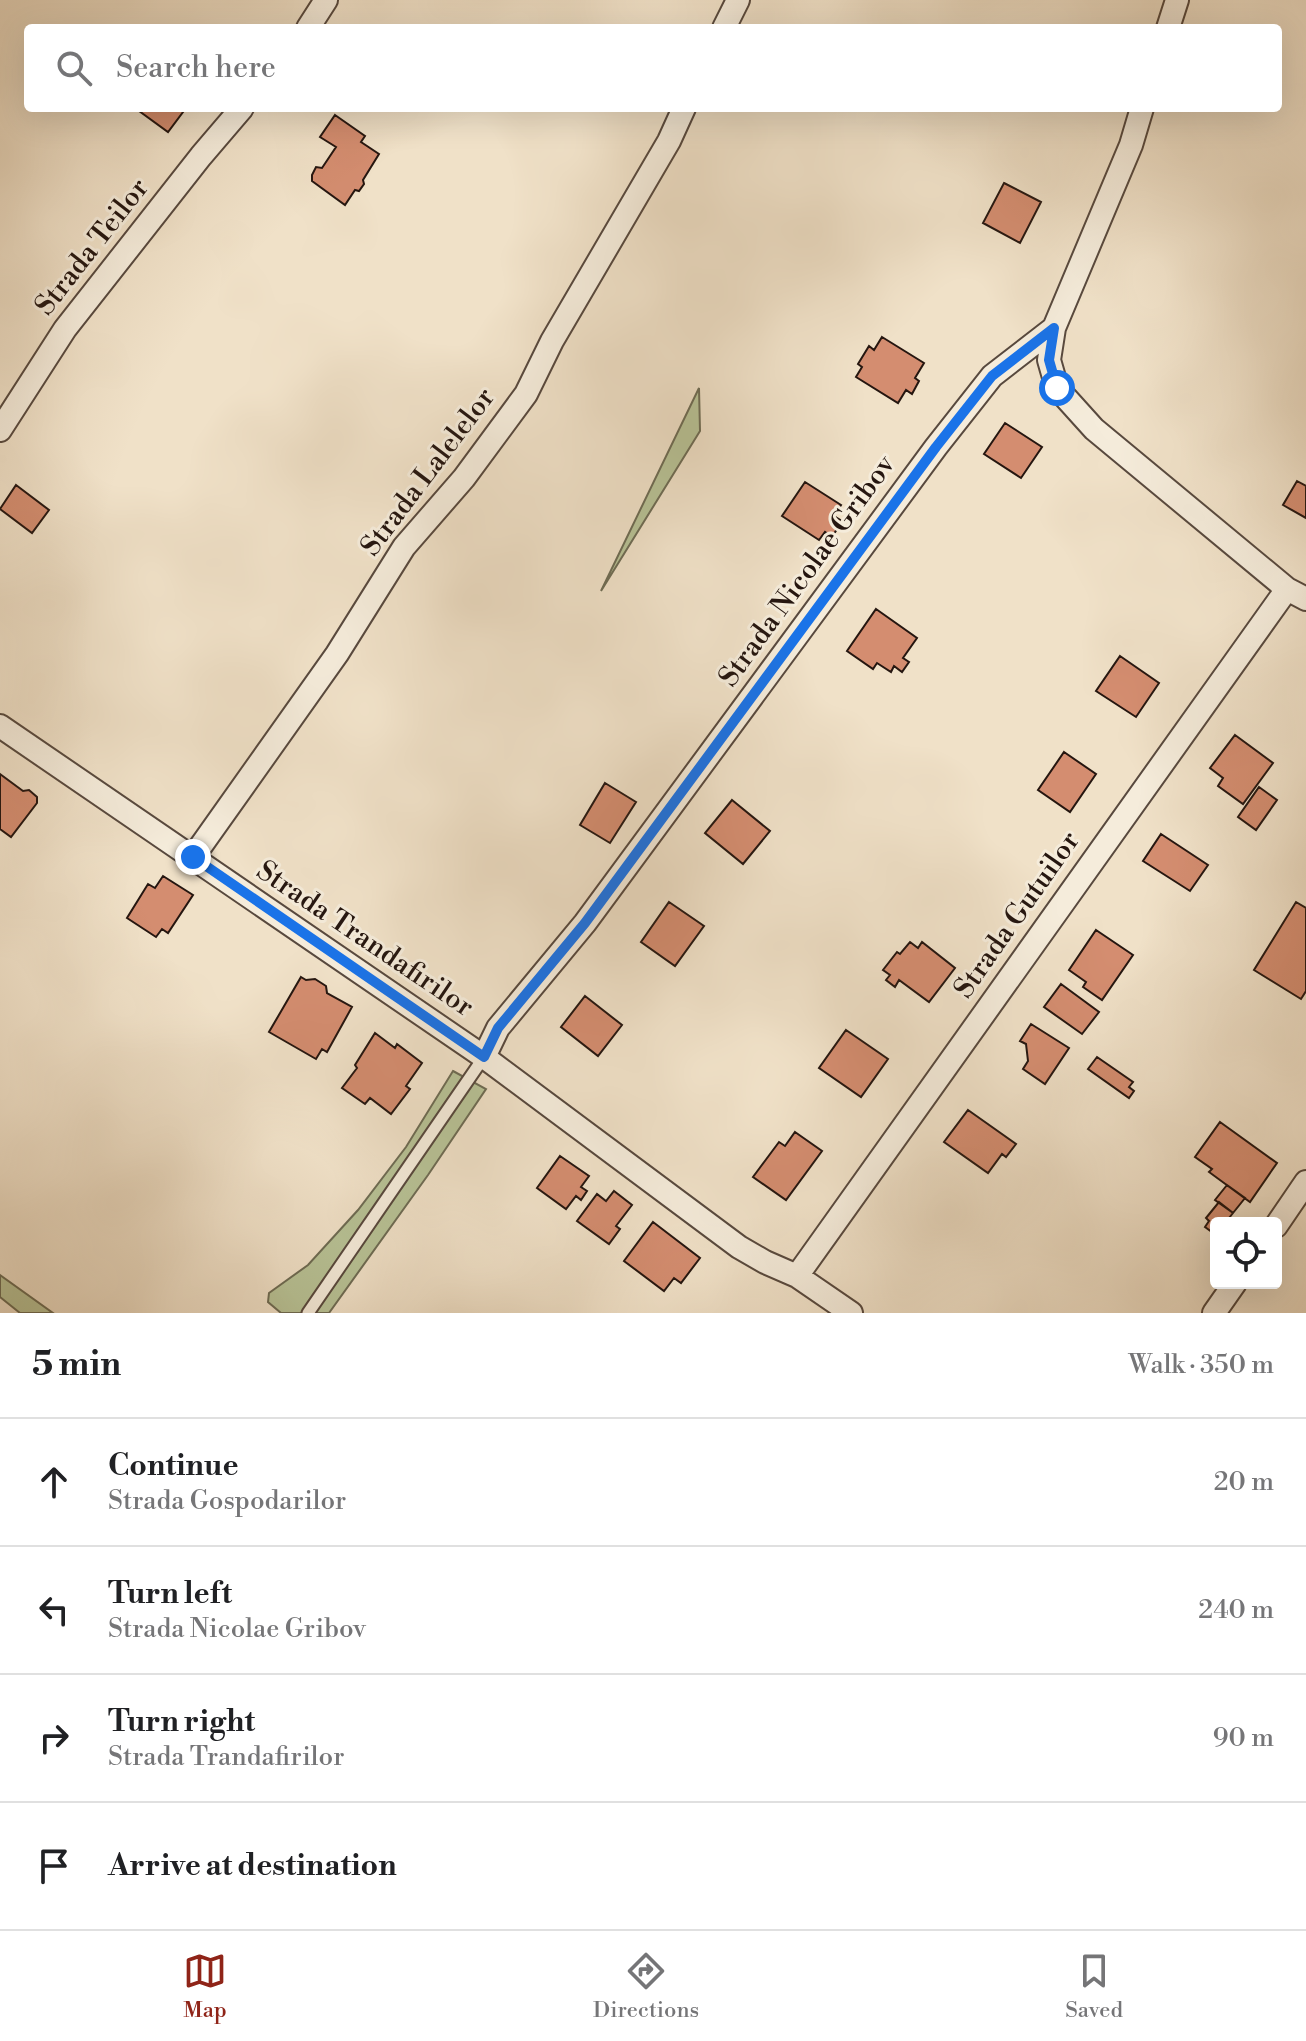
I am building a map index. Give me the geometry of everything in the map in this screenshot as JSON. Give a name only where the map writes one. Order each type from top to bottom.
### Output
[{"type":"street","points":[[311,24],[326,0]]},
{"type":"street","points":[[726,24],[738,0]]},
{"type":"street","points":[[1169,24],[1177,0]]},
{"type":"street","name":"Strada Teilor","points":[[0,430],[65,329],[239,112]]},
{"type":"street","name":"Strada Lalelelor","points":[[193,857],[337,654],[404,547],[464,478],[526,394],[552,341],[669,141],[682,112]]},
{"type":"street","name":"Strada Nicolae Gribov","points":[[484,1057],[498,1028],[585,923],[945,435],[992,376],[1054,328],[1131,145],[1141,112]]},
{"type":"street","points":[[1054,328],[1049,360],[1057,388],[1094,429],[1296,594]]},
{"type":"street","name":"Strada Gutuilor","points":[[797,1276],[1296,594]]},
{"type":"street","name":"Strada Trandafirilor","points":[[0,726],[484,1057],[739,1247],[797,1276],[851,1313]]},
{"type":"street","points":[[1282,1217],[1306,1182]]},
{"type":"street","points":[[1214,1313],[1231,1289]]},
{"type":"lane","points":[[308,1313],[484,1057]]},
{"type":"green space","points":[[699,388],[700,431],[601,591]]},
{"type":"green space","points":[[453,1071],[486,1089],[428,1175],[329,1313],[281,1313],[268,1302],[269,1293],[308,1265],[358,1210],[406,1147]]},
{"type":"green space","points":[[0,1275],[53,1313],[20,1313],[0,1297]]},
{"type":"building","points":[[140,112],[183,112],[168,132]]},
{"type":"building","points":[[335,115],[365,136],[361,142],[379,154],[363,180],[364,184],[359,191],[355,190],[345,205],[312,181],[316,167],[322,168],[336,147],[320,137]]},
{"type":"building","points":[[1004,183],[1041,202],[1020,243],[983,223]]},
{"type":"building","points":[[882,337],[924,363],[915,378],[919,381],[912,394],[906,390],[898,403],[856,377],[862,367],[858,364],[869,346],[874,350]]},
{"type":"building","points":[[1005,423],[1042,447],[1021,478],[984,454]]},
{"type":"building","points":[[1297,481],[1306,486],[1306,518],[1283,505]]},
{"type":"building","points":[[805,482],[841,505],[834,516],[842,521],[832,537],[825,532],[819,540],[782,516]]},
{"type":"building","points":[[16,485],[49,510],[32,533],[0,509]]},
{"type":"building","points":[[876,609],[917,638],[903,658],[909,662],[902,672],[894,666],[891,672],[877,663],[873,669],[847,651]]},
{"type":"building","points":[[1120,656],[1159,683],[1136,717],[1096,691]]},
{"type":"building","points":[[1235,735],[1273,763],[1243,804],[1218,786],[1223,778],[1210,768]]},
{"type":"building","points":[[1064,752],[1096,774],[1070,812],[1038,790]]},
{"type":"building","points":[[0,774],[37,797],[37,803],[11,837],[0,829]]},
{"type":"building","points":[[605,783],[636,802],[610,843],[580,825]]},
{"type":"building","points":[[1259,787],[1277,800],[1256,830],[1238,817]]},
{"type":"building","points":[[732,800],[770,831],[743,864],[705,833]]},
{"type":"building","points":[[1161,834],[1208,865],[1190,891],[1143,861]]},
{"type":"building","points":[[163,876],[193,895],[168,933],[162,929],[156,937],[127,918],[148,884],[155,888]]},
{"type":"building","points":[[669,902],[704,926],[675,966],[641,942]]},
{"type":"building","points":[[1296,902],[1306,908],[1306,991],[1301,999],[1254,970]]},
{"type":"building","points":[[1096,930],[1133,955],[1102,1000],[1083,987],[1086,982],[1069,970]]},
{"type":"building","points":[[910,942],[918,948],[922,942],[955,968],[929,1002],[899,980],[895,987],[886,980],[890,975],[883,970],[897,952],[900,954]]},
{"type":"building","points":[[301,977],[315,979],[326,986],[327,993],[352,1007],[327,1052],[322,1049],[316,1059],[269,1032]]},
{"type":"building","points":[[1061,984],[1099,1012],[1082,1034],[1044,1007]]},
{"type":"building","points":[[585,996],[622,1025],[598,1056],[561,1027]]},
{"type":"building","points":[[1031,1024],[1069,1048],[1045,1084],[1023,1069],[1028,1061],[1026,1044],[1020,1041]]},
{"type":"building","points":[[846,1030],[888,1059],[861,1097],[819,1068]]},
{"type":"building","points":[[375,1033],[395,1048],[397,1044],[422,1063],[406,1086],[410,1089],[391,1114],[370,1098],[365,1104],[342,1088],[357,1068],[355,1065]]},
{"type":"building","points":[[1097,1057],[1133,1082],[1129,1087],[1134,1091],[1129,1098],[1088,1069]]},
{"type":"building","points":[[968,1110],[1016,1144],[1006,1157],[1002,1154],[988,1173],[944,1142]]},
{"type":"building","points":[[1220,1122],[1277,1163],[1250,1202],[1209,1172],[1212,1169],[1195,1157]]},
{"type":"building","points":[[795,1132],[822,1151],[786,1200],[753,1177],[779,1142],[785,1146]]},
{"type":"building","points":[[560,1156],[589,1176],[581,1187],[587,1191],[581,1200],[576,1196],[566,1209],[537,1188]]},
{"type":"building","points":[[1227,1185],[1245,1198],[1233,1213],[1215,1200]]},
{"type":"building","points":[[614,1191],[632,1205],[616,1226],[620,1229],[609,1244],[577,1221],[597,1194],[606,1201]]},
{"type":"building","points":[[1219,1202],[1233,1213],[1230,1217],[1210,1217],[1210,1231],[1205,1227],[1209,1221],[1206,1218]]},
{"type":"building","points":[[653,1222],[700,1258],[681,1283],[674,1278],[664,1291],[624,1261]]},
{"type":"route","points":[[193,857],[484,1057],[498,1028],[585,923],[936,447],[992,376],[1054,328],[1049,360],[1057,388]]}]
